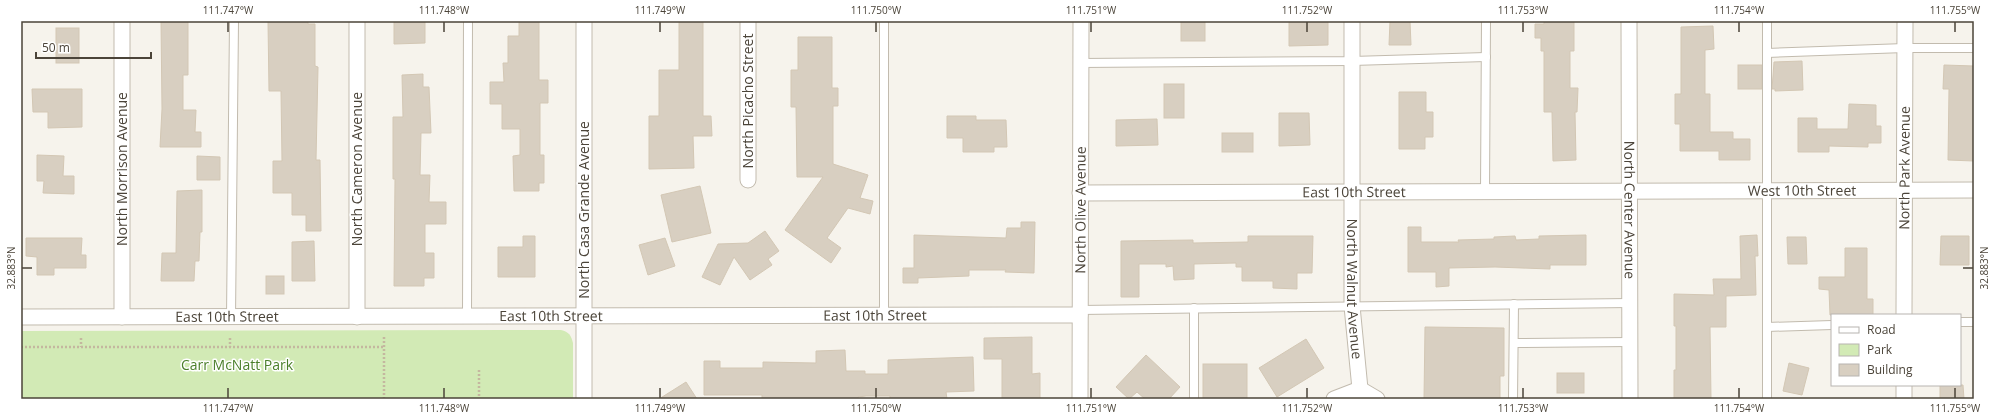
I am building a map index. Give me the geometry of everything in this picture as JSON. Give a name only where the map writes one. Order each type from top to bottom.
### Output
[{"type":"street","name":"North Morrison Avenue","points":[[122,21],[122,317]]},
{"type":"street","name":"North Cameron Avenue","points":[[357,21],[357,317]]},
{"type":"street","name":"North Casa Grande Avenue","points":[[584,21],[584,399]]},
{"type":"street","name":"North Picacho Street","points":[[748,21],[748,180]]},
{"type":"street","name":"North Olive Avenue","points":[[1080,399],[1081,21]]},
{"type":"street","name":"North Walnut Avenue","points":[[1352,21],[1352,306],[1358,394]]},
{"type":"street","name":"North Center Avenue","points":[[1629,21],[1630,399]]},
{"type":"street","name":"North Park Avenue","points":[[1904,314],[1905,21]]},
{"type":"street","name":"West 10th Street","points":[[1629,191],[1974,190]]},
{"type":"street","name":"East 10th Street","points":[[1080,193],[1629,191]]},
{"type":"street","name":"East 10th Street","points":[[21,318],[884,316],[1080,312]]},
{"type":"street","points":[[1904,386],[1904,399]]},
{"type":"street","points":[[1334,399],[1358,394],[1377,399]]},
{"type":"lane","points":[[231,317],[234,21]]},
{"type":"lane","points":[[467,316],[468,21]]},
{"type":"lane","points":[[884,21],[884,316]]},
{"type":"lane","points":[[1485,192],[1486,21]]},
{"type":"lane","points":[[1767,21],[1767,399]]},
{"type":"lane","points":[[1767,53],[1904,48],[1974,48]]},
{"type":"lane","points":[[1081,63],[1352,61],[1486,57]]},
{"type":"lane","points":[[1080,312],[1194,308],[1630,303]]},
{"type":"lane","points":[[1513,399],[1514,304]]},
{"type":"lane","points":[[1194,308],[1194,399]]},
{"type":"lane","points":[[1961,322],[1974,322]]},
{"type":"lane","points":[[1767,327],[1831,325]]},
{"type":"lane","points":[[1514,343],[1630,342]]},
{"type":"path","points":[[81,338],[81,347]]},
{"type":"path","points":[[230,338],[230,347]]},
{"type":"path","points":[[384,338],[384,399]]},
{"type":"path","points":[[21,347],[384,347]]},
{"type":"path","points":[[479,370],[479,399]]},
{"type":"green space","name":"Carr McNatt Park","points":[[561,330],[569,334],[573,343],[573,399],[21,399],[21,331]]},
{"type":"building","points":[[161,21],[188,21],[188,75],[183,75],[183,110],[196,110],[195,132],[201,132],[201,147],[160,147],[162,109]]},
{"type":"building","points":[[268,21],[308,21],[308,24],[315,24],[315,66],[318,67],[316,160],[320,160],[321,231],[306,231],[306,215],[292,215],[292,193],[273,193],[273,161],[282,161],[281,91],[269,91]]},
{"type":"building","points":[[394,21],[425,21],[425,43],[394,44]]},
{"type":"building","points":[[519,21],[539,21],[539,80],[548,80],[548,103],[540,103],[540,155],[544,155],[544,183],[539,183],[539,191],[514,191],[513,156],[520,155],[520,129],[502,129],[502,104],[490,104],[490,82],[504,82],[503,63],[508,63],[508,36],[519,36]]},
{"type":"building","points":[[679,21],[703,21],[703,116],[711,116],[712,136],[693,136],[694,168],[649,169],[649,116],[659,116],[659,70],[679,70]]},
{"type":"building","points":[[1181,21],[1205,21],[1205,41],[1181,41]]},
{"type":"building","points":[[1289,21],[1328,21],[1328,45],[1289,46]]},
{"type":"building","points":[[1390,21],[1410,21],[1411,45],[1389,45]]},
{"type":"building","points":[[1544,21],[1574,21],[1574,51],[1570,51],[1570,88],[1578,88],[1577,112],[1575,112],[1576,160],[1553,161],[1552,112],[1544,112],[1544,51],[1541,51],[1541,38],[1535,38],[1535,24],[1544,24]]},
{"type":"building","points":[[1713,26],[1714,49],[1705,50],[1705,94],[1710,94],[1710,132],[1733,132],[1733,139],[1750,139],[1750,160],[1719,160],[1719,151],[1680,151],[1680,124],[1675,124],[1675,94],[1681,94],[1681,27]]},
{"type":"building","points":[[56,28],[79,28],[79,63],[56,63]]},
{"type":"building","points":[[798,37],[832,37],[832,88],[838,88],[838,106],[833,106],[833,164],[868,175],[860,198],[873,201],[870,214],[848,208],[827,238],[841,248],[831,263],[785,230],[823,177],[797,177],[796,107],[791,107],[791,70],[798,70]]},
{"type":"building","points":[[1802,61],[1803,90],[1775,91],[1775,89],[1772,89],[1774,62]]},
{"type":"building","points":[[1738,65],[1762,65],[1762,89],[1738,89]]},
{"type":"building","points":[[1944,65],[1974,66],[1974,161],[1948,160],[1949,89],[1943,89]]},
{"type":"building","points":[[423,74],[423,87],[429,87],[431,133],[421,133],[420,175],[430,175],[429,202],[446,202],[446,224],[425,224],[425,253],[434,253],[434,278],[424,278],[424,286],[394,286],[395,179],[393,179],[393,117],[403,117],[402,75]]},
{"type":"building","points":[[1164,84],[1184,84],[1184,118],[1164,118]]},
{"type":"building","points":[[32,89],[82,89],[82,127],[48,128],[48,112],[33,112]]},
{"type":"building","points":[[1399,92],[1426,92],[1426,112],[1433,112],[1433,137],[1425,137],[1425,149],[1399,149]]},
{"type":"building","points":[[1849,104],[1876,105],[1876,126],[1881,126],[1881,143],[1868,143],[1868,147],[1829,146],[1829,152],[1798,152],[1798,118],[1817,118],[1817,129],[1848,129]]},
{"type":"building","points":[[1279,113],[1309,113],[1310,145],[1279,146]]},
{"type":"building","points":[[947,116],[976,116],[976,120],[1006,120],[1007,147],[994,147],[994,152],[963,152],[963,138],[947,138]]},
{"type":"building","points":[[1157,119],[1158,145],[1116,146],[1116,120]]},
{"type":"building","points":[[1222,133],[1253,133],[1253,152],[1222,152]]},
{"type":"building","points":[[37,155],[64,156],[63,176],[74,176],[74,194],[43,193],[44,181],[37,181]]},
{"type":"building","points":[[197,156],[220,157],[220,180],[197,180]]},
{"type":"building","points":[[700,186],[711,233],[672,242],[661,195]]},
{"type":"building","points":[[202,190],[202,232],[200,232],[199,261],[195,261],[194,281],[161,281],[162,253],[176,253],[177,191]]},
{"type":"building","points":[[1021,222],[1035,222],[1034,273],[1005,272],[1006,270],[969,270],[969,276],[918,278],[918,283],[903,283],[903,268],[914,268],[914,235],[1006,238],[1007,228],[1021,228]]},
{"type":"building","points":[[1408,227],[1421,227],[1421,242],[1459,242],[1458,240],[1494,239],[1494,237],[1515,236],[1516,240],[1539,239],[1539,236],[1586,235],[1586,265],[1550,265],[1550,269],[1495,267],[1449,268],[1449,286],[1436,287],[1436,272],[1408,272]]},
{"type":"building","points":[[765,231],[779,251],[768,259],[772,265],[750,280],[734,257],[720,285],[702,277],[718,244],[748,243]]},
{"type":"building","points":[[1757,235],[1758,256],[1755,256],[1756,295],[1726,296],[1726,327],[1710,327],[1711,399],[1674,399],[1674,370],[1676,370],[1676,326],[1674,326],[1674,294],[1714,295],[1713,279],[1741,279],[1740,236]]},
{"type":"building","points":[[523,236],[535,236],[535,277],[498,277],[498,247],[523,247]]},
{"type":"building","points":[[1248,236],[1313,236],[1312,273],[1297,273],[1297,289],[1273,288],[1273,281],[1242,281],[1242,267],[1236,267],[1236,263],[1194,264],[1194,279],[1174,280],[1173,266],[1166,267],[1166,264],[1139,264],[1139,297],[1121,297],[1121,241],[1193,240],[1193,243],[1248,242]]},
{"type":"building","points":[[1941,236],[1969,236],[1969,265],[1940,265]]},
{"type":"building","points":[[1787,237],[1806,237],[1807,264],[1788,264]]},
{"type":"building","points":[[26,238],[82,238],[81,255],[86,255],[86,268],[54,268],[54,275],[37,275],[37,257],[26,256]]},
{"type":"building","points":[[665,238],[675,266],[648,275],[639,245]]},
{"type":"building","points":[[314,241],[315,281],[292,281],[292,242]]},
{"type":"building","points":[[1845,248],[1867,248],[1867,299],[1873,299],[1873,314],[1830,315],[1829,290],[1819,289],[1819,277],[1845,277]]},
{"type":"building","points":[[266,276],[284,276],[284,294],[266,294]]},
{"type":"building","points":[[1425,327],[1504,328],[1504,376],[1500,376],[1500,399],[1424,399]]},
{"type":"building","points":[[1032,337],[1032,374],[1040,373],[1040,399],[1002,399],[1002,359],[984,359],[984,338]]},
{"type":"building","points":[[1306,339],[1324,368],[1277,397],[1259,368]]},
{"type":"building","points":[[845,350],[846,371],[865,371],[865,374],[888,374],[888,360],[973,357],[974,391],[946,392],[947,399],[890,399],[890,396],[866,396],[858,397],[858,399],[762,399],[762,395],[704,395],[704,361],[720,361],[720,368],[763,368],[763,362],[816,363],[816,351]]},
{"type":"building","points":[[1146,355],[1180,387],[1169,399],[1145,399],[1137,392],[1129,399],[1116,387]]},
{"type":"building","points":[[1789,363],[1809,368],[1802,395],[1783,391]]},
{"type":"building","points":[[1203,364],[1247,364],[1247,399],[1203,399]]},
{"type":"building","points":[[1557,373],[1584,373],[1584,393],[1557,393]]},
{"type":"building","points":[[686,382],[697,399],[659,399]]},
{"type":"building","points":[[1963,385],[1964,399],[1940,399],[1940,386]]}]
